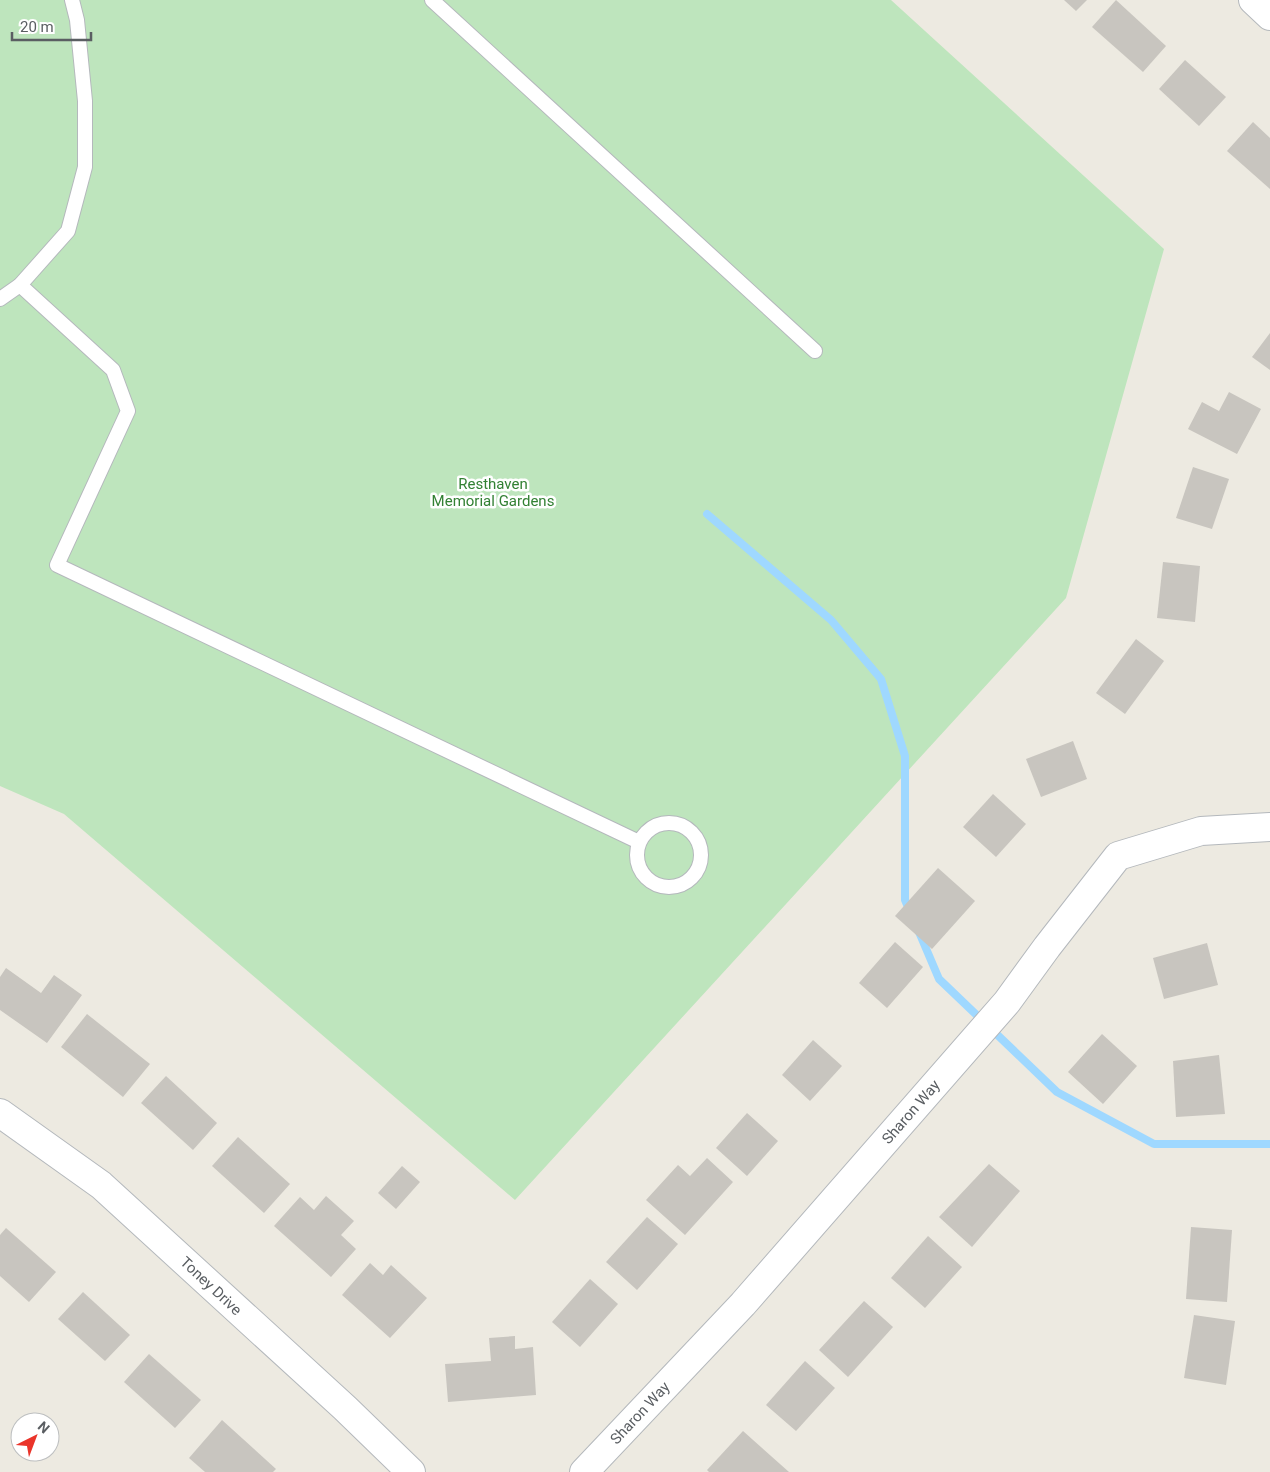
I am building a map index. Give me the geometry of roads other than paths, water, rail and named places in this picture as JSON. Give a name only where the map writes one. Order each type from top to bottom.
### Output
[{"type":"street","points":[[1253,0],[1270,16]]},
{"type":"street","name":"Sharon Way","points":[[584,1472],[743,1304],[1007,1002],[1118,856],[1202,830],[1270,827]]},
{"type":"street","name":"Toney Drive","points":[[0,1113],[101,1185],[411,1472]]},
{"type":"lane","points":[[0,299],[20,285],[68,230],[86,167],[85,101],[77,20],[72,0]]},
{"type":"lane","points":[[432,0],[815,351]]},
{"type":"lane","points":[[20,285],[113,370],[128,411],[57,565],[639,842]]},
{"type":"lane","points":[[672,823],[682,826],[690,832],[700,849],[701,859],[697,870],[682,885],[660,886],[650,882],[638,864],[639,842],[648,831],[662,824],[672,823]]},
{"type":"waterway","points":[[707,514],[831,620],[881,679],[905,756],[905,900],[910,912]]},
{"type":"waterway","points":[[919,932],[939,979],[1057,1092],[1154,1144],[1270,1144]]},
{"type":"park label","name":"Resthaven Memorial Gardens","points":[[493,492]]}]
